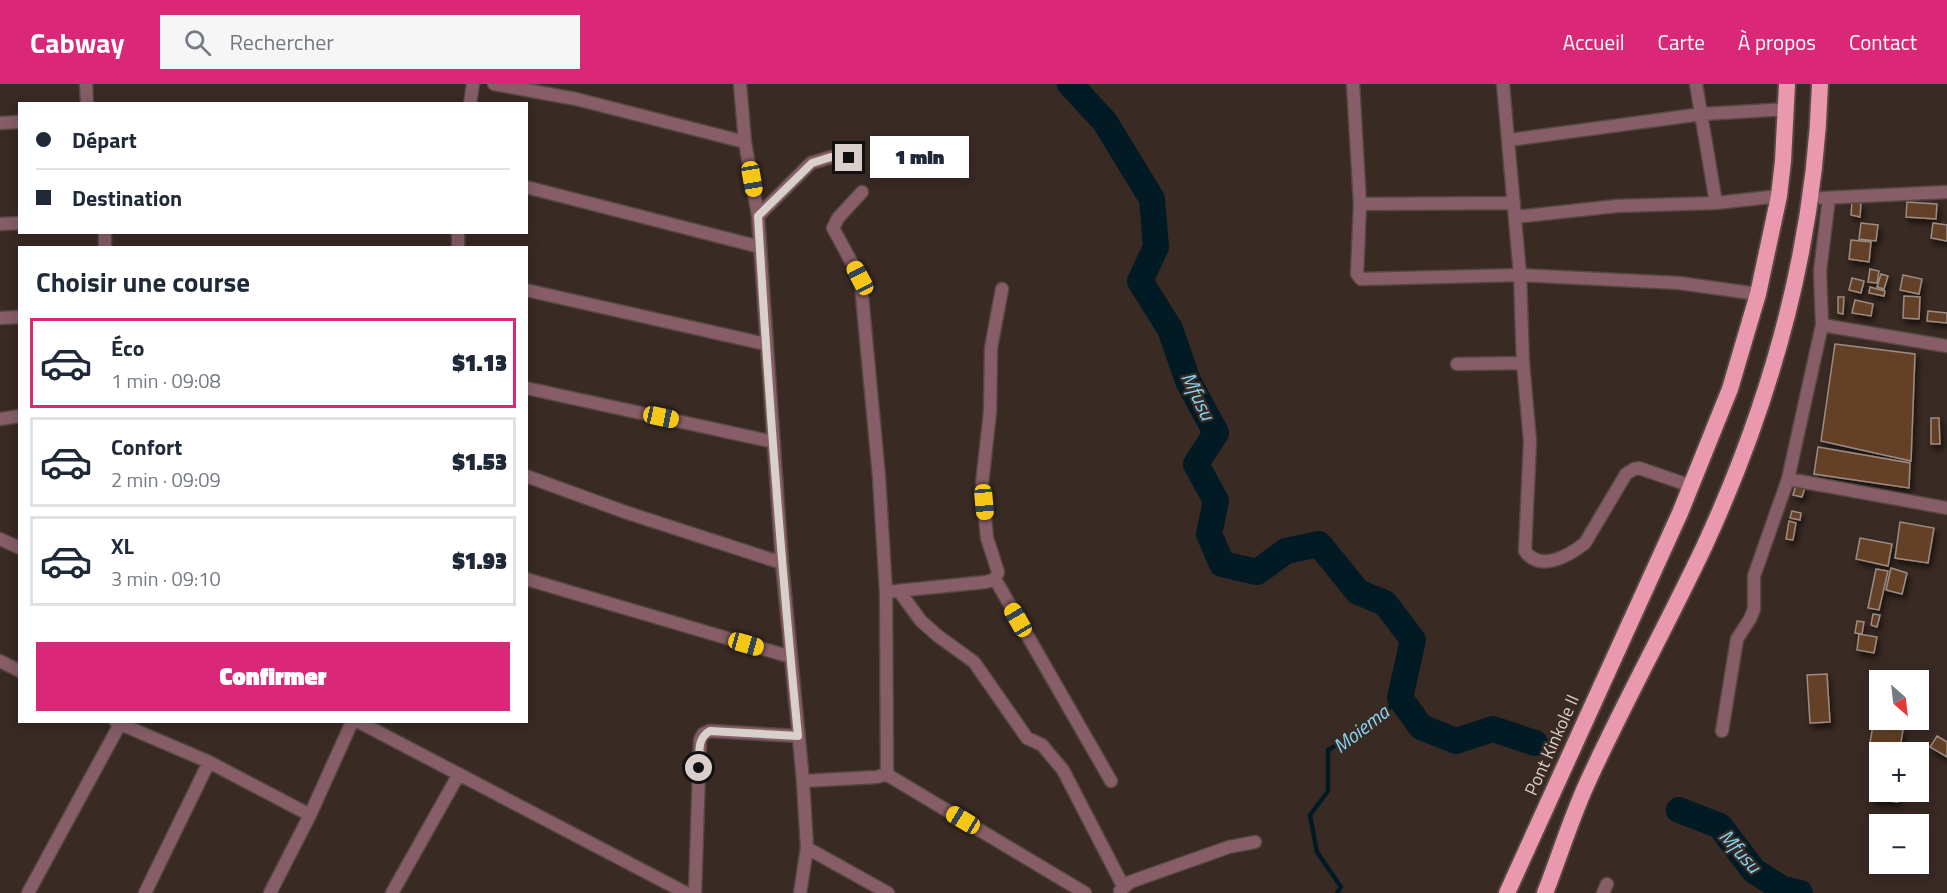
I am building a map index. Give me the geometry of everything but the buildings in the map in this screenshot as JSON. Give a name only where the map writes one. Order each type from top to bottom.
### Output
[{"type":"highway","name":"Pont Kinkole II","points":[[1507,893],[1691,486],[1730,389],[1758,294],[1779,195],[1787,84]]},
{"type":"highway","points":[[1545,893],[1588,781],[1704,546],[1762,402],[1795,281],[1811,197],[1820,84]]},
{"type":"street","points":[[86,84],[87,102]]},
{"type":"street","points":[[470,102],[473,84]]},
{"type":"street","points":[[494,84],[576,99],[746,142]]},
{"type":"street","points":[[740,84],[746,142],[758,216],[765,344],[782,563],[803,781],[807,848],[801,893]]},
{"type":"street","points":[[1353,84],[1360,204],[1357,274],[1361,279],[1520,275],[1679,283],[1758,294]]},
{"type":"street","points":[[1503,84],[1520,275],[1523,363],[1530,441],[1525,551],[1531,558],[1544,561],[1554,560],[1585,543],[1626,474],[1634,469],[1644,469],[1691,486]]},
{"type":"street","points":[[1696,84],[1716,203]]},
{"type":"street","points":[[1509,140],[1702,114],[1787,109]]},
{"type":"street","points":[[0,123],[18,122]]},
{"type":"street","points":[[758,216],[812,163],[831,157],[849,158]]},
{"type":"street","points":[[528,188],[760,247]]},
{"type":"street","points":[[862,192],[838,218],[833,228],[860,278],[861,285],[879,477],[886,592],[886,774]]},
{"type":"street","points":[[1811,197],[1947,192]]},
{"type":"street","points":[[1515,217],[1617,206],[1716,203],[1779,195]]},
{"type":"street","points":[[1722,731],[1737,639],[1754,609],[1754,576],[1788,479],[1822,325],[1820,271],[1829,198]]},
{"type":"street","points":[[1360,204],[1514,203]]},
{"type":"street","points":[[0,224],[18,223]]},
{"type":"street","points":[[886,592],[986,582],[994,579],[998,572],[987,538],[982,484],[990,412],[991,348],[1002,289]]},
{"type":"street","points":[[528,290],[765,344]]},
{"type":"street","points":[[0,318],[18,317]]},
{"type":"street","points":[[1822,325],[1947,346]]},
{"type":"street","points":[[1457,364],[1523,363]]},
{"type":"street","points":[[528,388],[774,442]]},
{"type":"street","points":[[0,419],[18,416]]},
{"type":"street","points":[[528,477],[625,512],[782,563]]},
{"type":"street","points":[[1788,479],[1947,508]]},
{"type":"street","points":[[0,539],[18,547]]},
{"type":"street","points":[[994,579],[1111,780]]},
{"type":"street","points":[[528,580],[790,657]]},
{"type":"street","points":[[899,591],[921,621],[974,662],[1027,738],[1042,745],[1063,770],[1121,890],[1130,882],[1229,847],[1255,842]]},
{"type":"street","points":[[0,661],[18,670]]},
{"type":"street","points":[[28,893],[118,723],[209,762],[310,815]]},
{"type":"street","points":[[270,893],[310,815],[352,723]]},
{"type":"street","points":[[360,723],[686,893]]},
{"type":"street","points":[[695,893],[700,740],[703,734],[710,731],[798,736]]},
{"type":"street","points":[[145,893],[209,762]]},
{"type":"street","points":[[392,893],[459,774]]},
{"type":"street","points":[[803,781],[877,777],[886,774],[1085,893]]},
{"type":"street","points":[[807,848],[888,893]]},
{"type":"waterway","name":"Mfusu","points":[[1070,84],[1105,122],[1152,199],[1156,247],[1140,281],[1170,329],[1188,381],[1216,433],[1196,464],[1216,501],[1209,534],[1222,564],[1257,572],[1286,551],[1319,544],[1358,592],[1385,603],[1413,640],[1400,698],[1421,727],[1456,741],[1493,729],[1535,743]]},
{"type":"waterway","name":"Moiema","points":[[1337,893],[1341,887],[1317,852],[1310,815],[1328,791],[1328,750],[1368,727],[1400,698]]},
{"type":"waterway","name":"Mfusu","points":[[1679,810],[1720,826],[1754,871],[1783,889],[1800,893]]},
{"type":"route","points":[[699,768],[700,740],[703,734],[710,731],[798,736],[765,344],[758,216],[812,163],[831,157],[849,158]]}]
